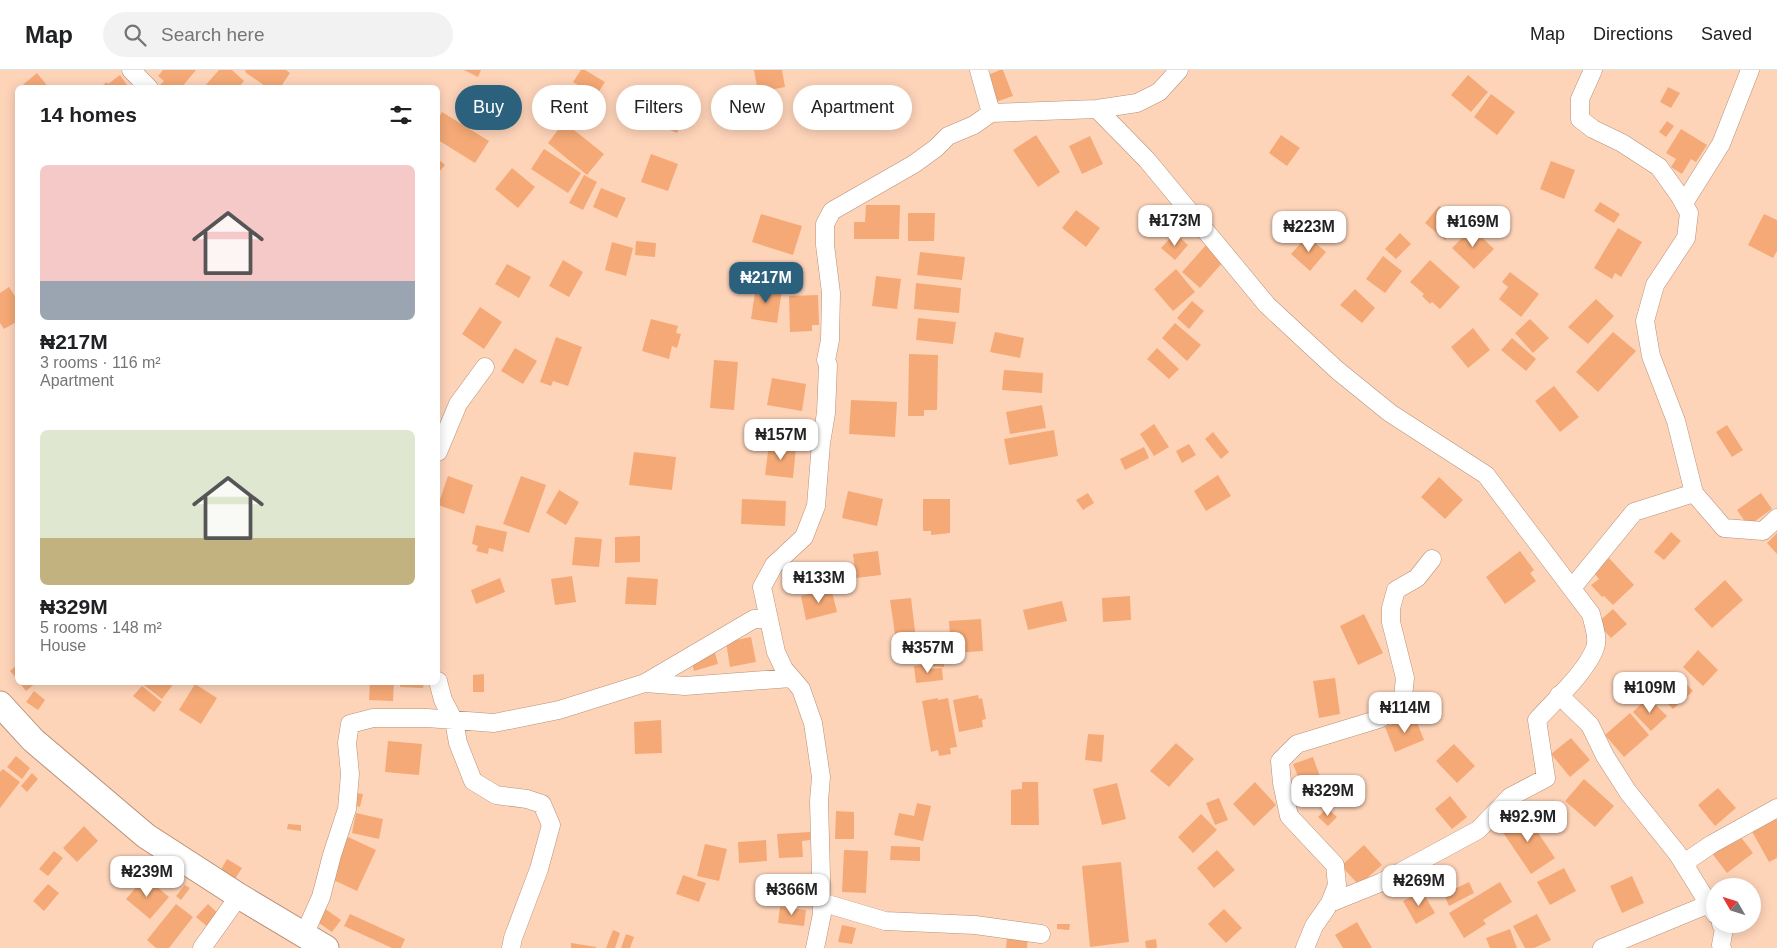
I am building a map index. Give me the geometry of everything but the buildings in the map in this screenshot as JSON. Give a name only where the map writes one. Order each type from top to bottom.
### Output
[{"type":"street","points":[[131,70],[146,85]]},
{"type":"street","points":[[979,70],[991,114]]},
{"type":"street","points":[[815,948],[822,914],[819,768],[811,715],[801,690],[784,670],[776,652],[762,587],[774,565],[804,537],[816,506],[821,442],[826,413],[828,365],[826,360],[830,340],[831,293],[825,245],[825,224],[832,211],[914,164],[936,148],[948,136],[974,125],[991,114],[1097,109],[1137,103],[1159,92],[1179,70]]},
{"type":"street","points":[[1593,70],[1580,99],[1580,119],[1593,129],[1622,143],[1659,167],[1689,213],[1686,238],[1655,285],[1645,321],[1651,356],[1676,421],[1694,493],[1724,528],[1762,531],[1777,518]]},
{"type":"street","points":[[1684,203],[1721,144],[1750,70]]},
{"type":"street","points":[[1097,109],[1147,160],[1274,312],[1338,370],[1390,413],[1486,475],[1591,614],[1596,647],[1585,666],[1537,720],[1546,778],[1510,797],[1478,830],[1382,882],[1330,903]]},
{"type":"street","points":[[440,447],[458,404],[486,367]]},
{"type":"street","points":[[1572,588],[1634,512],[1694,493]]},
{"type":"street","points":[[1305,948],[1314,926],[1330,903],[1337,885],[1335,865],[1289,816],[1282,783],[1280,761],[1298,744],[1378,719],[1402,706],[1405,678],[1391,622],[1391,608],[1396,590],[1417,578],[1432,559]]},
{"type":"street","points":[[304,935],[321,897],[347,809],[350,774],[347,743],[350,724],[373,718],[427,718],[494,723],[559,710],[644,683],[754,619],[769,619]]},
{"type":"street","points":[[644,683],[685,686],[791,678]]},
{"type":"street","points":[[439,685],[442,700],[454,721],[458,744],[473,781],[496,795],[527,799],[542,804],[551,825],[539,870],[511,948]]},
{"type":"street","points":[[1559,695],[1590,725],[1605,756],[1628,792],[1684,863],[1706,899]]},
{"type":"street","points":[[0,704],[33,740],[146,836],[326,948]]},
{"type":"street","points":[[1684,863],[1712,844],[1777,808]]},
{"type":"street","points":[[202,948],[240,896]]},
{"type":"street","points":[[821,902],[885,921],[975,925],[1041,934]]},
{"type":"street","points":[[1602,948],[1706,911]]},
{"type":"street","points":[[1722,948],[1723,933]]}]
